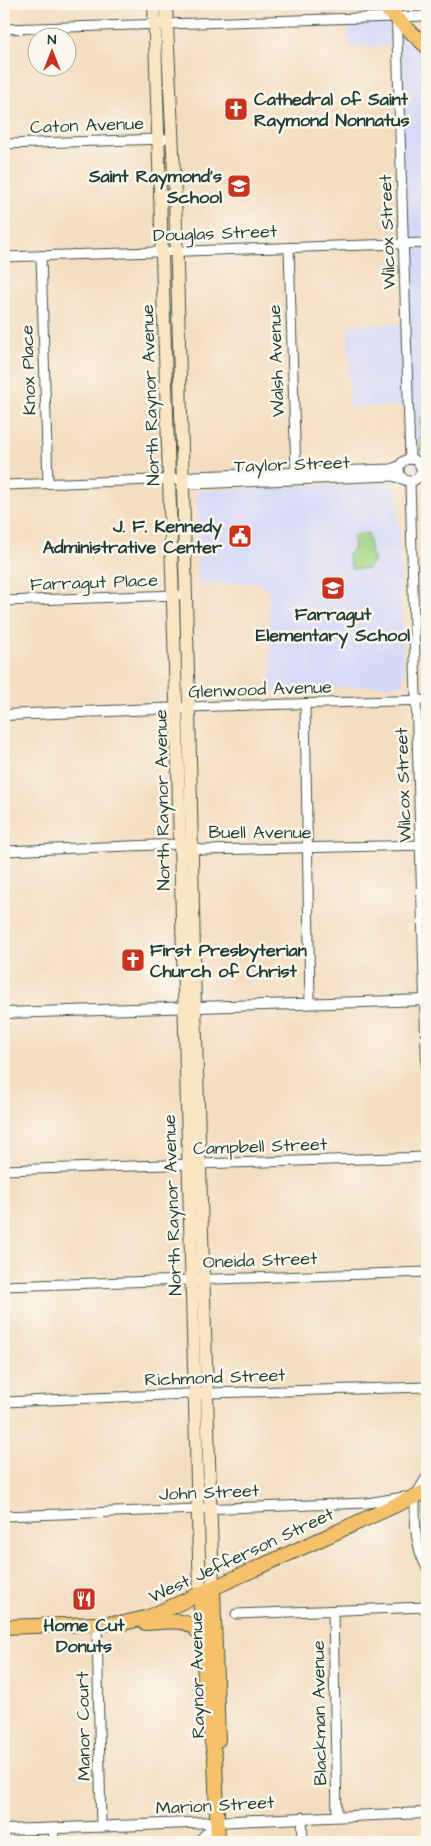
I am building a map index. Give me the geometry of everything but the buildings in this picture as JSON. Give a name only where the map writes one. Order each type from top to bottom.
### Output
[{"type":"main road","name":"North Raynor Avenue","points":[[154,4],[161,24]]},
{"type":"main road","name":"North Raynor Avenue","points":[[166,4],[161,24],[170,251],[183,708],[194,1163],[192,1279],[200,1595]]},
{"type":"main road","points":[[381,4],[396,11],[427,47]]},
{"type":"main road","name":"North Raynor Avenue","points":[[194,1163],[205,1278],[213,1589]]},
{"type":"main road","name":"West Jefferson Street","points":[[4,1627],[124,1623],[158,1614],[421,1493]]},
{"type":"main road","name":"Raynor Avenue","points":[[213,1589],[219,1733],[215,1759]]},
{"type":"main road","name":"Raynor Avenue","points":[[200,1595],[207,1714],[215,1759],[218,1842]]},
{"type":"main road","points":[[124,1623],[190,1623],[198,1629],[202,1640]]},
{"type":"street","points":[[4,29],[374,16],[396,11],[427,16]]},
{"type":"street","name":"Wilcox Street","points":[[396,11],[410,459]]},
{"type":"street","name":"Caton Avenue","points":[[4,144],[166,139]]},
{"type":"street","name":"Douglas Street","points":[[4,257],[427,243]]},
{"type":"street","name":"Walsh Avenue","points":[[288,248],[296,473]]},
{"type":"street","name":"Knox Place","points":[[41,256],[48,483]]},
{"type":"street","points":[[410,459],[416,461],[424,471],[416,480],[406,480],[398,473],[399,466],[410,459]]},
{"type":"street","name":"Taylor Street","points":[[4,485],[176,480],[194,476],[391,469],[399,466]]},
{"type":"street","name":"Taylor Street","points":[[176,480],[194,484],[392,476],[406,480]]},
{"type":"street","name":"Wilcox Street","points":[[406,480],[424,845],[427,1087]]},
{"type":"street","name":"Farragut Place","points":[[4,602],[179,594]]},
{"type":"street","name":"Glenwood Avenue","points":[[4,715],[427,700]]},
{"type":"street","points":[[305,704],[310,1003]]},
{"type":"street","name":"Buell Avenue","points":[[4,851],[185,845],[203,850],[424,845]]},
{"type":"street","points":[[4,1013],[426,1000]]},
{"type":"street","name":"Campbell Street","points":[[4,1170],[194,1163],[427,1158]]},
{"type":"street","name":"Oneida Street","points":[[4,1286],[427,1272]]},
{"type":"street","name":"Richmond Street","points":[[4,1402],[208,1393],[427,1387]]},
{"type":"street","points":[[427,1477],[421,1493],[415,1537],[427,1568]]},
{"type":"street","name":"John Street","points":[[4,1516],[367,1503],[421,1493]]},
{"type":"street","points":[[236,1614],[427,1608]]},
{"type":"street","name":"Blackman Avenue","points":[[332,1611],[338,1815]]},
{"type":"street","name":"Manor Court","points":[[97,1624],[101,1827]]},
{"type":"street","name":"Marion Street","points":[[4,1830],[338,1815],[427,1813]]},
{"type":"street","points":[[302,1817],[303,1842]]},
{"type":"street","points":[[198,1842],[217,1820]]},
{"type":"street","points":[[4,1824],[4,1830]]},
{"type":"street","points":[[53,1842],[54,1829]]},
{"type":"shaded area","points":[[349,22],[385,22],[389,25],[390,46],[349,47]]},
{"type":"shaded area","points":[[399,23],[427,50],[427,471],[417,471],[412,463],[411,406],[350,407],[348,325],[407,324]]},
{"type":"shaded area","name":"Farragut Elementary School","points":[[389,482],[398,491],[404,685],[271,690],[268,590],[257,582],[198,585],[196,491]]},
{"type":"green space","points":[[420,418],[427,418],[426,451],[420,451]]},
{"type":"green space","points":[[368,533],[371,555],[374,561],[367,569],[351,568],[348,554],[354,548],[353,536]]},
{"type":"green space","points":[[427,1501],[427,1555],[423,1540],[422,1504]]},
{"type":"place","name":"Cathedral of Saint Raymond Nonnatus","points":[[236,109]]},
{"type":"place","name":"Saint Raymond's School","points":[[239,186]]},
{"type":"place","name":"J. F. Kennedy Administrative Center","points":[[240,536]]},
{"type":"place","name":"Farragut Elementary School","points":[[333,588]]},
{"type":"place","name":"First Presbyterian Church of Christ","points":[[133,960]]},
{"type":"place","name":"Home Cut Donuts","points":[[84,1599]]}]
